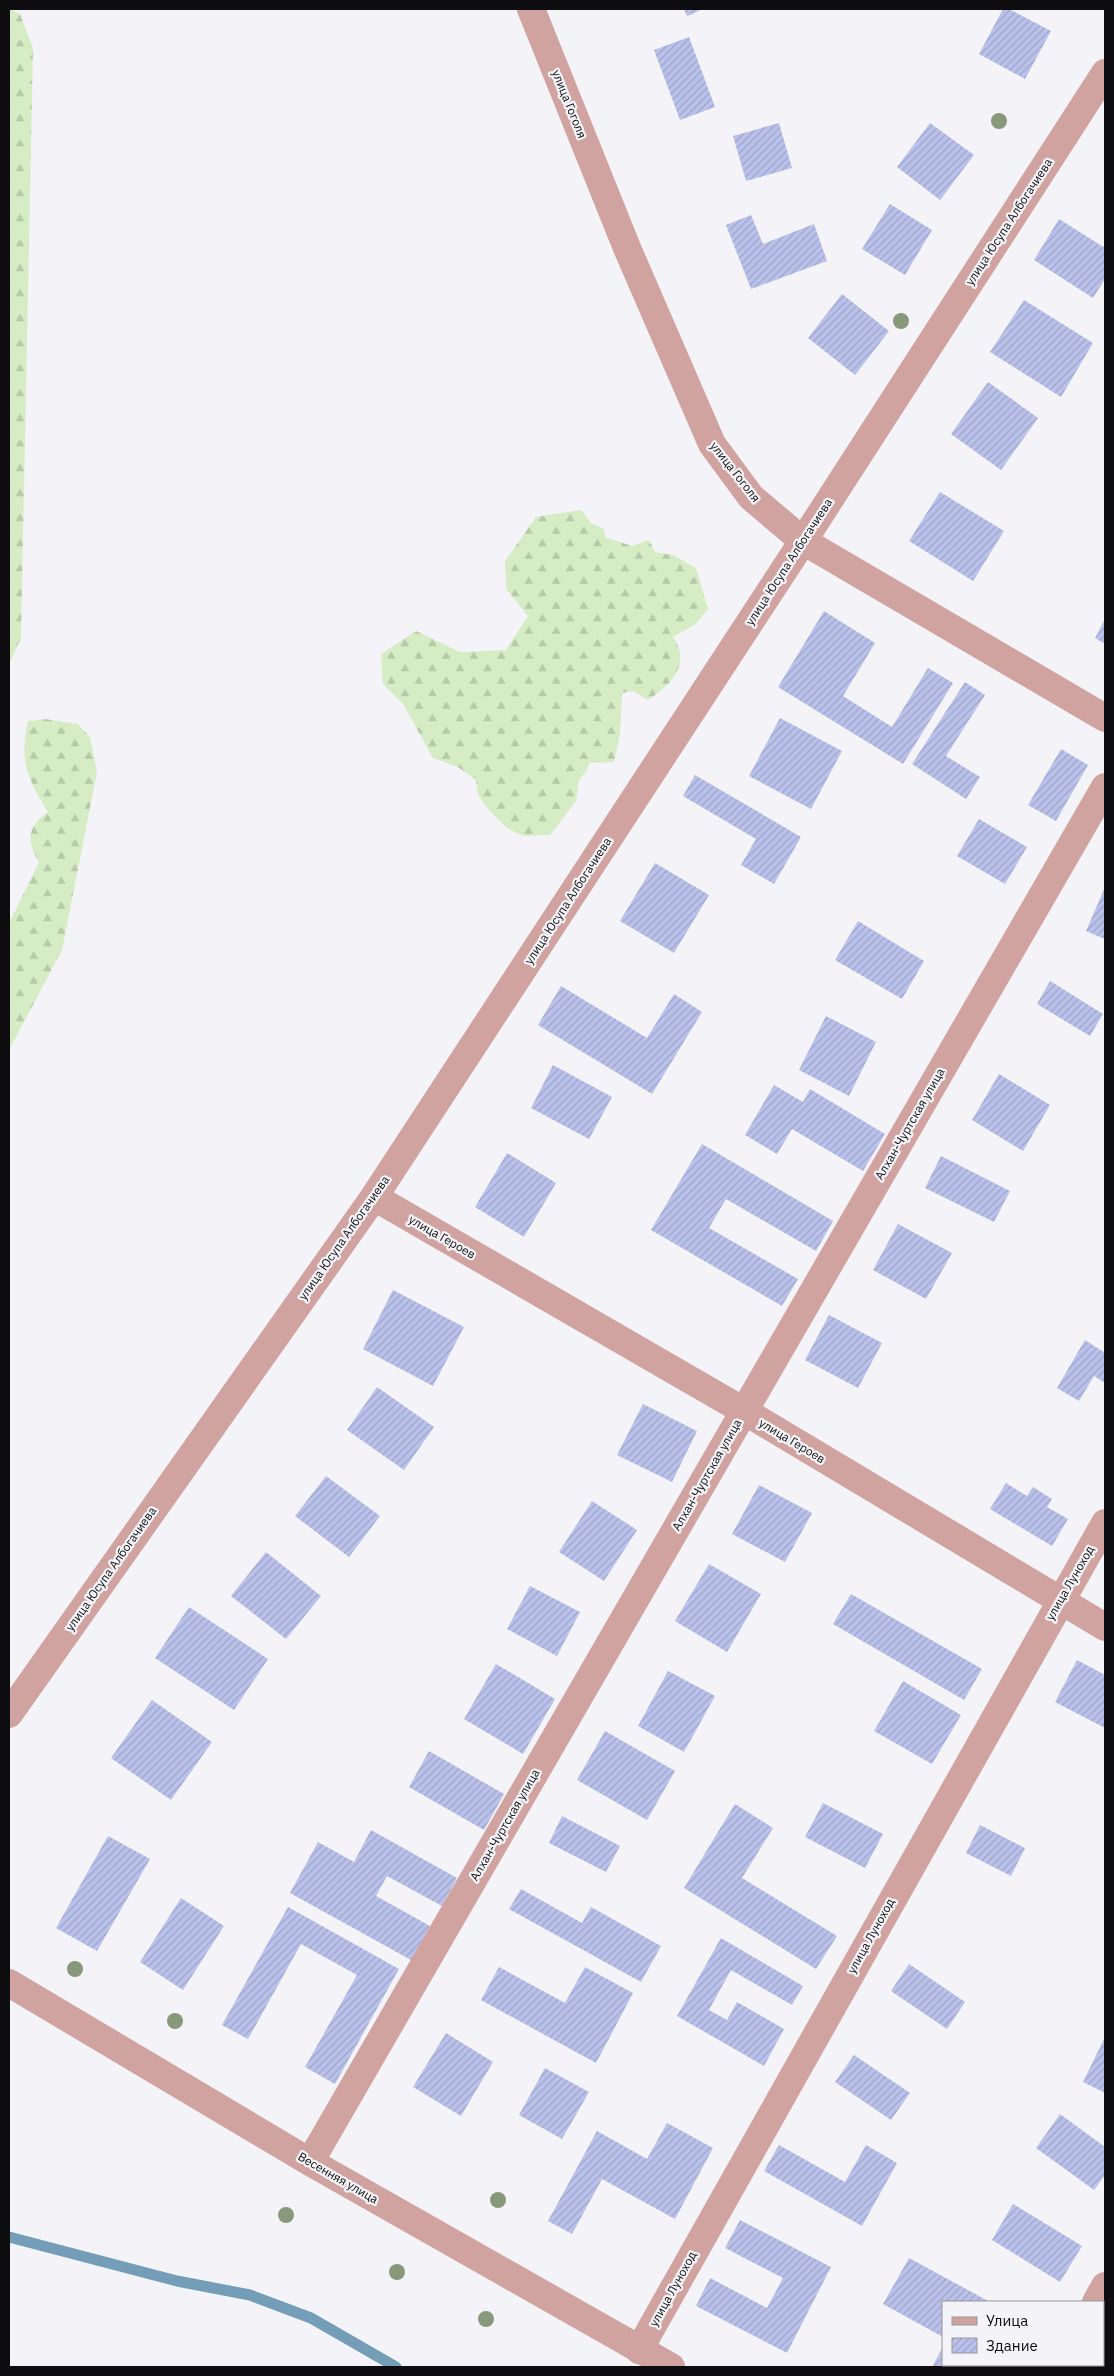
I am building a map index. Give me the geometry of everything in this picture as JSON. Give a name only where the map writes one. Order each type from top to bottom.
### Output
[{"type":"street","name":"улица Гоголя","points":[[531,9],[627,248],[712,444],[752,497],[803,542],[1105,718]]},
{"type":"street","name":"улица Юсупа Албогачиева","points":[[9,1714],[374,1197],[803,542],[1105,73]]},
{"type":"street","name":"Алхан-Чуртская улица","points":[[310,2162],[1105,787]]},
{"type":"street","name":"улица Героев","points":[[374,1197],[744,1412],[1105,1627]]},
{"type":"street","name":"улица Луноход","points":[[639,2350],[1105,1523]]},
{"type":"street","name":"Весенняя улица","points":[[9,1983],[310,2162],[671,2367]]},
{"type":"street","points":[[1097,2301],[1105,2286]]},
{"type":"green space","points":[[9,9],[20,14],[33,48],[21,638],[9,664]]},
{"type":"green space","points":[[581,510],[591,523],[604,529],[605,537],[632,546],[649,540],[655,552],[673,555],[696,568],[708,609],[696,624],[673,637],[678,647],[680,665],[671,681],[664,688],[648,700],[633,691],[622,693],[620,734],[614,762],[589,763],[587,770],[579,780],[576,801],[550,835],[523,836],[507,828],[489,810],[478,795],[476,780],[458,767],[433,758],[403,704],[383,684],[381,654],[416,631],[460,652],[506,650],[528,616],[506,589],[505,561],[536,517]]},
{"type":"green space","points":[[45,719],[78,724],[90,737],[97,772],[62,950],[9,1050],[9,923],[39,862],[32,847],[32,829],[48,812],[30,779],[27,769],[24,747],[25,735],[28,721]]},
{"type":"building","points":[[684,9],[703,9],[687,16]]},
{"type":"building","points":[[1003,9],[1009,9],[1051,31],[1025,79],[979,54]]},
{"type":"building","points":[[689,37],[715,107],[680,120],[654,50]]},
{"type":"building","points":[[779,123],[792,168],[746,181],[733,136]]},
{"type":"building","points":[[930,123],[974,155],[940,200],[897,167]]},
{"type":"building","points":[[890,204],[932,230],[905,275],[862,249]]},
{"type":"building","points":[[751,215],[763,244],[814,224],[827,261],[751,289],[726,225]]},
{"type":"building","points":[[1059,219],[1105,248],[1105,279],[1093,298],[1034,260]]},
{"type":"building","points":[[842,294],[889,331],[855,375],[808,338]]},
{"type":"building","points":[[1024,300],[1093,343],[1061,397],[990,352]]},
{"type":"building","points":[[988,382],[1038,418],[1001,470],[951,434]]},
{"type":"building","points":[[940,492],[1004,531],[973,581],[909,541]]},
{"type":"building","points":[[824,611],[875,643],[843,696],[892,727],[928,668],[953,683],[903,764],[778,687]]},
{"type":"building","points":[[1105,619],[1105,644],[1095,638]]},
{"type":"building","points":[[965,682],[985,695],[946,756],[980,777],[966,799],[912,764]]},
{"type":"building","points":[[780,718],[842,751],[811,809],[749,776]]},
{"type":"building","points":[[1061,749],[1088,765],[1056,821],[1028,805]]},
{"type":"building","points":[[695,775],[801,837],[774,884],[741,865],[756,839],[683,796]]},
{"type":"building","points":[[979,819],[1027,847],[1005,884],[957,856]]},
{"type":"building","points":[[655,863],[709,895],[674,953],[620,921]]},
{"type":"building","points":[[1105,887],[1105,939],[1086,931]]},
{"type":"building","points":[[858,921],[924,961],[902,999],[835,960]]},
{"type":"building","points":[[1050,981],[1103,1014],[1090,1036],[1037,1004]]},
{"type":"building","points":[[561,986],[647,1038],[674,994],[702,1012],[652,1094],[538,1025]]},
{"type":"building","points":[[826,1016],[876,1042],[849,1096],[799,1070]]},
{"type":"building","points":[[553,1065],[612,1097],[589,1139],[531,1108]]},
{"type":"building","points":[[999,1074],[1050,1105],[1023,1151],[972,1120]]},
{"type":"building","points":[[774,1085],[803,1102],[810,1089],[885,1134],[863,1171],[792,1129],[777,1154],[745,1135]]},
{"type":"building","points":[[702,1144],[833,1221],[816,1251],[726,1199],[709,1228],[798,1279],[782,1306],[651,1230]]},
{"type":"building","points":[[507,1153],[556,1183],[524,1237],[475,1207]]},
{"type":"building","points":[[941,1156],[1010,1191],[994,1222],[925,1188]]},
{"type":"building","points":[[898,1224],[952,1253],[926,1299],[873,1270]]},
{"type":"building","points":[[393,1290],[464,1327],[433,1386],[363,1349]]},
{"type":"building","points":[[829,1315],[882,1343],[858,1388],[805,1360]]},
{"type":"building","points":[[1085,1340],[1105,1353],[1105,1383],[1094,1376],[1079,1401],[1057,1388]]},
{"type":"building","points":[[377,1387],[434,1427],[404,1470],[347,1430]]},
{"type":"building","points":[[643,1404],[697,1431],[672,1482],[617,1455]]},
{"type":"building","points":[[326,1476],[380,1516],[349,1557],[295,1516]]},
{"type":"building","points":[[1006,1483],[1027,1496],[1033,1487],[1052,1499],[1047,1507],[1068,1519],[1052,1546],[990,1509]]},
{"type":"building","points":[[759,1485],[812,1513],[785,1562],[732,1534]]},
{"type":"building","points":[[592,1501],[637,1530],[604,1581],[559,1552]]},
{"type":"building","points":[[266,1552],[321,1596],[286,1639],[231,1596]]},
{"type":"building","points":[[709,1564],[761,1594],[727,1652],[675,1621]]},
{"type":"building","points":[[530,1586],[580,1612],[557,1656],[507,1629]]},
{"type":"building","points":[[851,1594],[982,1669],[964,1700],[833,1624]]},
{"type":"building","points":[[189,1607],[268,1659],[234,1710],[155,1658]]},
{"type":"building","points":[[1077,1660],[1105,1675],[1105,1728],[1055,1702]]},
{"type":"building","points":[[496,1664],[555,1699],[523,1754],[464,1719]]},
{"type":"building","points":[[668,1671],[715,1696],[684,1752],[638,1726]]},
{"type":"building","points":[[903,1681],[961,1715],[932,1764],[874,1731]]},
{"type":"building","points":[[152,1700],[212,1742],[171,1800],[111,1758]]},
{"type":"building","points":[[605,1731],[675,1771],[647,1820],[577,1780]]},
{"type":"building","points":[[429,1751],[504,1794],[484,1830],[409,1787]]},
{"type":"building","points":[[823,1803],[883,1834],[865,1868],[805,1837]]},
{"type":"building","points":[[735,1804],[773,1828],[742,1878],[837,1936],[816,1969],[684,1888]]},
{"type":"building","points":[[562,1816],[620,1846],[606,1872],[549,1843]]},
{"type":"building","points":[[980,1825],[1025,1848],[1011,1876],[966,1853]]},
{"type":"building","points":[[371,1830],[457,1878],[442,1906],[387,1876],[376,1896],[430,1926],[411,1960],[290,1893],[318,1842],[354,1862]]},
{"type":"building","points":[[108,1836],[150,1859],[97,1951],[56,1928]]},
{"type":"building","points":[[521,1889],[582,1923],[591,1907],[661,1946],[641,1982],[509,1909]]},
{"type":"building","points":[[181,1898],[224,1926],[183,1990],[140,1962]]},
{"type":"building","points":[[288,1907],[399,1969],[335,2084],[305,2067],[357,1975],[301,1944],[248,2039],[222,2025]]},
{"type":"building","points":[[721,1938],[803,1986],[792,2005],[731,1970],[709,2010],[727,2020],[737,2002],[784,2029],[764,2066],[677,2016]]},
{"type":"building","points":[[909,1964],[965,2002],[947,2029],[891,1991]]},
{"type":"building","points":[[499,1967],[565,2003],[585,1967],[633,1993],[596,2063],[481,2000]]},
{"type":"building","points":[[446,2033],[493,2062],[461,2116],[413,2087]]},
{"type":"building","points":[[1105,2037],[1105,2093],[1083,2082]]},
{"type":"building","points":[[854,2055],[910,2093],[891,2120],[835,2082]]},
{"type":"building","points":[[545,2068],[589,2092],[562,2139],[519,2115]]},
{"type":"building","points":[[1060,2114],[1105,2147],[1105,2175],[1094,2190],[1036,2148]]},
{"type":"building","points":[[667,2123],[713,2148],[675,2219],[602,2179],[572,2234],[548,2221],[597,2131],[647,2159]]},
{"type":"building","points":[[779,2145],[845,2182],[866,2145],[897,2163],[862,2226],[764,2171]]},
{"type":"building","points":[[1013,2204],[1082,2246],[1060,2282],[992,2240]]},
{"type":"building","points":[[740,2220],[831,2267],[787,2353],[696,2306],[710,2278],[767,2308],[783,2278],[725,2248]]},
{"type":"building","points":[[909,2258],[988,2301],[942,2301],[942,2336],[883,2304]]},
{"type":"building","points":[[942,2349],[942,2366],[1006,2366],[1006,2367],[932,2367]]},
{"type":"waterway","points":[[9,2237],[177,2281],[250,2295],[311,2318],[396,2367]]}]
